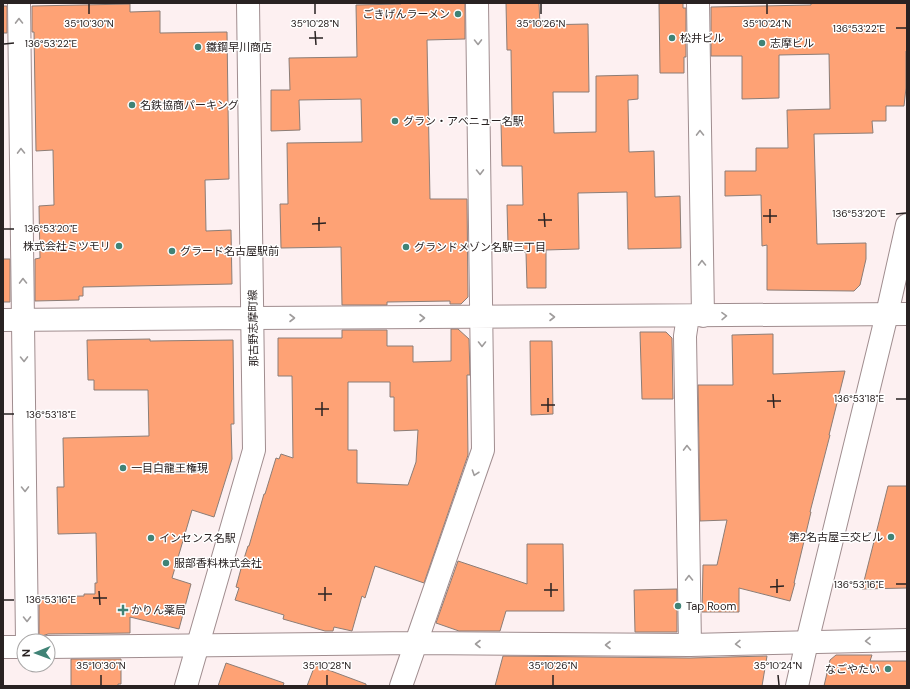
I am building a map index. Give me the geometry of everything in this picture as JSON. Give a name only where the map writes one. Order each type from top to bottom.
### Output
[{"type":"street","points":[[19,3],[13,320],[27,633]]},
{"type":"street","name":"那古野志摩町線","points":[[186,686],[254,450],[248,3]]},
{"type":"street","points":[[401,686],[483,450],[477,3]]},
{"type":"street","points":[[690,645],[685,336],[696,316],[698,3]]},
{"type":"street","points":[[797,686],[807,642],[897,314],[907,225]]},
{"type":"street","points":[[13,320],[897,314]]},
{"type":"street","points":[[56,647],[416,643],[690,645],[907,640]]},
{"type":"street","points":[[3,647],[16,647]]},
{"type":"building","points":[[465,3],[465,39],[427,40],[430,199],[467,199],[468,297],[461,304],[450,304],[450,301],[387,302],[387,305],[342,305],[341,247],[281,248],[280,204],[288,204],[287,143],[362,142],[361,99],[299,100],[300,130],[271,131],[271,90],[290,90],[289,58],[357,57],[356,5]]},
{"type":"building","points":[[506,3],[539,3],[540,25],[588,24],[589,92],[553,92],[554,133],[596,132],[596,76],[638,75],[638,99],[628,100],[629,152],[654,151],[655,197],[680,196],[681,248],[628,249],[627,192],[578,193],[579,249],[546,250],[546,288],[527,288],[526,252],[524,252],[523,243],[508,244],[507,205],[523,205],[522,166],[502,166],[501,122],[512,121],[511,50],[507,50]]},
{"type":"building","name":"松井ビル","points":[[659,3],[683,3],[683,8],[686,8],[686,57],[684,57],[684,73],[660,73]]},
{"type":"building","points":[[811,3],[907,3],[906,88],[904,106],[886,106],[886,121],[872,121],[873,133],[814,134],[817,244],[866,243],[866,259],[860,285],[854,291],[767,290],[767,245],[762,246],[761,195],[725,196],[725,171],[756,171],[756,148],[788,148],[787,110],[830,109],[829,54],[779,55],[779,98],[742,99],[742,56],[711,56],[711,7],[811,5]]},
{"type":"building","points":[[130,4],[130,12],[160,11],[160,33],[227,32],[229,179],[205,180],[206,231],[231,230],[232,284],[83,287],[83,296],[79,296],[79,300],[35,301],[35,259],[40,258],[39,206],[54,205],[53,150],[36,151],[34,32],[32,32],[32,6]]},
{"type":"building","points":[[3,6],[7,6],[7,33],[3,33]]},
{"type":"building","points":[[3,259],[10,259],[10,302],[3,302]]},
{"type":"building","points":[[451,329],[458,329],[469,339],[470,375],[467,375],[468,455],[424,583],[375,566],[365,598],[362,596],[352,631],[334,627],[333,631],[325,631],[283,619],[284,615],[235,600],[239,588],[236,587],[242,565],[276,458],[279,459],[281,454],[293,458],[292,376],[278,376],[278,338],[342,338],[342,330],[387,330],[387,346],[413,346],[413,362],[451,361]],"holes":[[[348,382],[390,382],[390,397],[394,397],[394,431],[418,430],[416,462],[408,485],[357,483],[357,450],[348,450]]]},
{"type":"building","points":[[640,332],[666,332],[672,338],[673,399],[642,399]]},
{"type":"building","points":[[773,334],[773,374],[845,371],[810,512],[795,583],[790,601],[739,588],[739,612],[702,612],[703,565],[717,565],[727,520],[700,521],[698,385],[733,385],[732,335]]},
{"type":"building","points":[[87,340],[233,340],[234,424],[231,424],[232,459],[214,517],[192,510],[172,578],[191,584],[179,629],[130,617],[130,633],[39,633],[39,597],[84,596],[84,594],[95,594],[95,583],[97,583],[96,533],[58,534],[57,487],[64,487],[63,438],[149,436],[148,390],[94,390],[94,380],[88,380]]},
{"type":"building","points":[[530,341],[552,341],[553,414],[531,415]]},
{"type":"building","name":"第2名古屋三交ビル","points":[[888,486],[907,486],[907,588],[862,589]]},
{"type":"building","points":[[527,544],[563,544],[564,611],[506,611],[500,631],[459,631],[436,623],[458,561],[527,584]]},
{"type":"building","points":[[677,589],[677,632],[635,632],[634,590]]},
{"type":"building","points":[[836,655],[872,655],[870,661],[907,661],[907,686],[824,686],[830,660]]},
{"type":"building","points":[[503,656],[690,658],[767,656],[762,686],[495,686]]},
{"type":"building","points":[[71,659],[121,659],[121,684],[118,684],[118,686],[71,686]]},
{"type":"building","points":[[226,663],[284,683],[283,686],[218,686]]},
{"type":"building","points":[[315,665],[366,684],[366,686],[307,686]]},
{"type":"place","name":"ごきげんラーメン","points":[[458,14]]},
{"type":"place","name":"松井ビル","points":[[672,38]]},
{"type":"place","name":"志摩ビル","points":[[762,43]]},
{"type":"place","name":"鐵鋼早川商店","points":[[198,47]]},
{"type":"place","name":"名鉄協商パーキング","points":[[132,105]]},
{"type":"place","name":"グラン・アベニュー名駅","points":[[395,121]]},
{"type":"place","name":"株式会社ミツモリ","points":[[119,246]]},
{"type":"place","name":"グランドメゾン名駅三丁目","points":[[406,247]]},
{"type":"place","name":"グラード名古屋駅前","points":[[172,251]]},
{"type":"place","name":"一目白龍王権現","points":[[123,468]]},
{"type":"place","name":"第2名古屋三交ビル","points":[[891,537]]},
{"type":"place","name":"インセンス名駅","points":[[151,538]]},
{"type":"place","name":"服部香料株式会社","points":[[166,563]]},
{"type":"place","name":"Tap Room","points":[[678,606]]},
{"type":"place","name":"かりん薬局","points":[[123,610]]},
{"type":"place","name":"なごやたい","points":[[888,669]]}]
